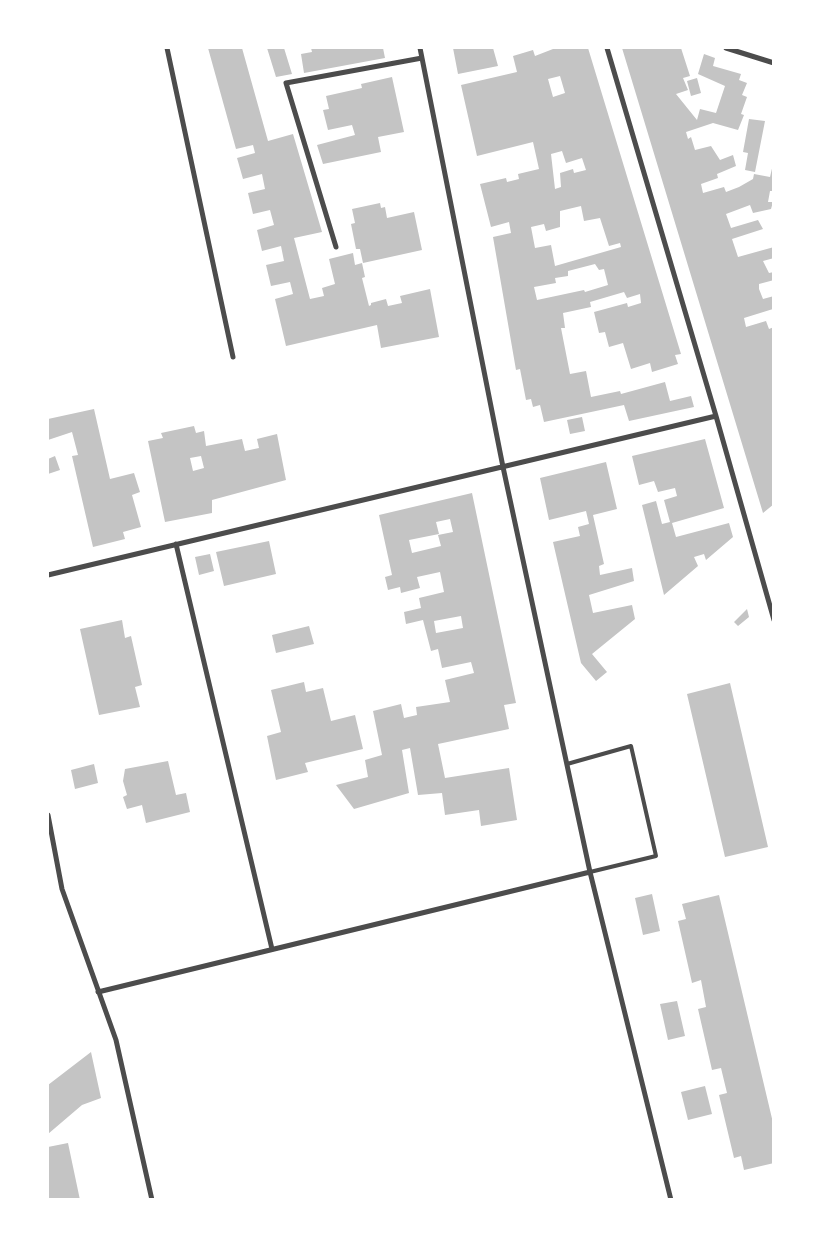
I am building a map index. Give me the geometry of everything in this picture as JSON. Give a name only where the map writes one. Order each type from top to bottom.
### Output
[{"type":"street","points":[[167,48],[233,357]]},
{"type":"street","points":[[420,48],[503,467],[590,872],[671,1200]]},
{"type":"street","points":[[607,48],[774,620]]},
{"type":"street","points":[[726,48],[774,63]]},
{"type":"street","points":[[336,247],[286,83],[422,58]]},
{"type":"street","points":[[48,575],[716,416]]},
{"type":"street","points":[[176,544],[272,949]]},
{"type":"street","points":[[768,598],[774,593]]},
{"type":"street","points":[[48,815],[62,889],[116,1040],[152,1200]]},
{"type":"street","points":[[98,992],[590,872]]},
{"type":"lane","points":[[567,764],[631,746],[656,856],[590,872]]},
{"type":"building","points":[[208,48],[242,48],[268,141],[293,134],[322,232],[294,238],[310,299],[324,296],[322,288],[335,284],[329,259],[353,253],[355,265],[362,263],[365,277],[362,278],[369,306],[371,303],[386,299],[388,306],[402,303],[400,296],[430,289],[439,337],[381,348],[377,325],[286,346],[275,299],[293,294],[290,282],[271,286],[266,265],[284,261],[281,246],[262,251],[257,230],[274,225],[270,210],[253,214],[248,193],[265,189],[262,174],[243,179],[237,158],[255,153],[253,145],[236,149]]},
{"type":"building","points":[[267,48],[284,48],[292,74],[276,77]]},
{"type":"building","points":[[311,48],[383,48],[385,58],[304,73],[301,54],[312,52]]},
{"type":"building","points":[[453,48],[493,48],[498,66],[458,74]]},
{"type":"building","points":[[588,48],[681,354],[675,355],[678,364],[652,372],[650,363],[631,369],[623,343],[609,347],[605,332],[599,333],[594,312],[627,303],[628,307],[641,303],[640,294],[627,298],[624,292],[590,302],[591,307],[563,313],[565,328],[561,328],[570,374],[586,371],[591,397],[620,391],[621,394],[665,382],[670,401],[691,396],[694,407],[629,421],[624,405],[544,422],[540,405],[533,407],[531,399],[526,400],[520,369],[516,370],[493,237],[511,233],[509,222],[491,227],[480,184],[506,178],[507,182],[519,179],[518,174],[539,169],[533,142],[477,156],[461,85],[517,72],[513,56],[533,50],[535,56],[553,49]],"holes":[[[560,76],[565,93],[553,97],[548,79]],[[562,151],[566,163],[582,158],[586,170],[574,173],[573,169],[560,173],[561,187],[555,189],[551,154]],[[581,206],[584,221],[600,218],[609,246],[620,243],[621,247],[555,266],[551,245],[535,248],[531,227],[544,224],[546,231],[560,227],[560,211]],[[595,264],[599,270],[604,269],[608,285],[585,292],[584,290],[537,300],[534,287],[556,283],[555,278],[568,276],[568,271]]]},
{"type":"building","points":[[622,48],[681,48],[690,76],[683,78],[688,90],[676,94],[697,120],[700,109],[716,113],[725,86],[698,74],[704,54],[715,58],[713,66],[741,74],[739,80],[747,83],[742,95],[747,97],[741,114],[744,115],[738,130],[713,123],[686,132],[688,139],[691,137],[695,150],[711,146],[720,160],[733,155],[736,166],[717,174],[718,178],[701,184],[703,193],[724,187],[726,192],[753,179],[754,174],[770,177],[774,160],[774,191],[770,191],[768,202],[773,202],[771,209],[753,213],[750,205],[726,214],[731,228],[758,220],[763,229],[732,239],[738,257],[774,247],[774,258],[763,261],[769,273],[774,272],[774,280],[759,284],[763,299],[774,296],[773,309],[744,318],[746,327],[766,321],[769,329],[774,327],[774,504],[763,513]]},
{"type":"building","points":[[392,77],[404,132],[378,137],[381,152],[323,164],[317,145],[355,135],[352,125],[328,130],[323,110],[329,109],[326,96],[362,88],[361,84]]},
{"type":"building","points":[[697,78],[701,93],[691,96],[687,81]]},
{"type":"building","points":[[749,119],[765,121],[755,172],[745,170],[748,153],[743,152]]},
{"type":"building","points":[[380,203],[381,208],[385,207],[387,218],[414,212],[422,250],[363,263],[360,249],[356,249],[351,224],[355,223],[352,209]]},
{"type":"building","points":[[94,409],[110,479],[134,473],[140,492],[132,495],[141,527],[123,532],[125,539],[93,547],[72,456],[78,455],[72,432],[48,440],[48,419]]},
{"type":"building","points":[[582,417],[585,431],[570,434],[567,420]]},
{"type":"building","points":[[194,426],[196,433],[204,431],[206,446],[242,439],[245,451],[259,448],[257,439],[277,434],[286,480],[212,500],[212,513],[165,522],[148,441],[163,438],[161,433]],"holes":[[[201,456],[204,468],[193,471],[190,458]]]},
{"type":"building","points":[[705,439],[724,508],[672,523],[676,537],[729,523],[733,537],[706,560],[704,554],[694,557],[698,566],[664,595],[642,505],[656,501],[662,524],[670,522],[664,500],[677,496],[675,488],[658,492],[654,481],[639,485],[632,456]]},
{"type":"building","points":[[55,456],[60,470],[48,474],[48,459]]},
{"type":"building","points":[[606,462],[617,509],[593,515],[604,564],[599,566],[600,575],[632,568],[634,581],[589,595],[593,613],[632,605],[635,619],[592,654],[607,672],[596,681],[581,663],[553,542],[580,536],[578,527],[589,524],[586,511],[549,520],[540,478]]},
{"type":"building","points":[[472,493],[516,703],[504,705],[509,729],[438,744],[445,778],[509,768],[517,820],[481,826],[479,810],[445,815],[442,793],[418,795],[410,748],[402,750],[409,793],[354,809],[336,785],[368,777],[365,760],[382,755],[373,711],[401,704],[404,718],[417,715],[416,707],[450,702],[445,680],[474,673],[471,662],[442,668],[438,649],[431,651],[423,620],[406,624],[404,612],[421,608],[419,598],[444,592],[440,572],[417,577],[420,588],[401,593],[400,587],[388,590],[385,577],[392,575],[379,515]],"holes":[[[450,519],[453,532],[438,535],[441,546],[412,553],[409,540],[439,534],[436,522]],[[461,616],[463,628],[436,633],[434,621]]]},
{"type":"building","points":[[269,541],[276,574],[224,586],[216,552]]},
{"type":"building","points":[[210,554],[214,571],[199,575],[195,557]]},
{"type":"building","points":[[747,609],[749,617],[738,626],[734,622]]},
{"type":"building","points":[[122,620],[125,638],[131,636],[142,685],[135,687],[140,707],[99,715],[80,629]]},
{"type":"building","points":[[309,626],[314,644],[276,653],[272,635]]},
{"type":"building","points":[[304,682],[306,692],[323,688],[331,721],[355,715],[363,749],[305,763],[308,772],[276,780],[267,736],[281,732],[271,690]]},
{"type":"building","points":[[730,683],[768,847],[725,857],[687,694]]},
{"type":"building","points":[[168,761],[176,795],[186,793],[190,812],[146,823],[142,805],[127,809],[123,797],[127,795],[123,781],[125,769]]},
{"type":"building","points":[[94,764],[98,783],[75,789],[71,770]]},
{"type":"building","points":[[652,894],[660,931],[643,935],[635,898]]},
{"type":"building","points":[[719,895],[774,1127],[774,1163],[744,1170],[741,1156],[734,1158],[719,1095],[727,1093],[721,1068],[712,1070],[698,1009],[706,1007],[701,980],[692,983],[678,921],[686,919],[682,904]]},
{"type":"building","points":[[677,1001],[685,1036],[668,1040],[660,1004]]},
{"type":"building","points":[[91,1052],[101,1098],[82,1105],[48,1134],[48,1085]]},
{"type":"building","points":[[705,1086],[712,1114],[688,1120],[681,1092]]},
{"type":"building","points":[[68,1143],[80,1200],[48,1200],[48,1147]]}]
